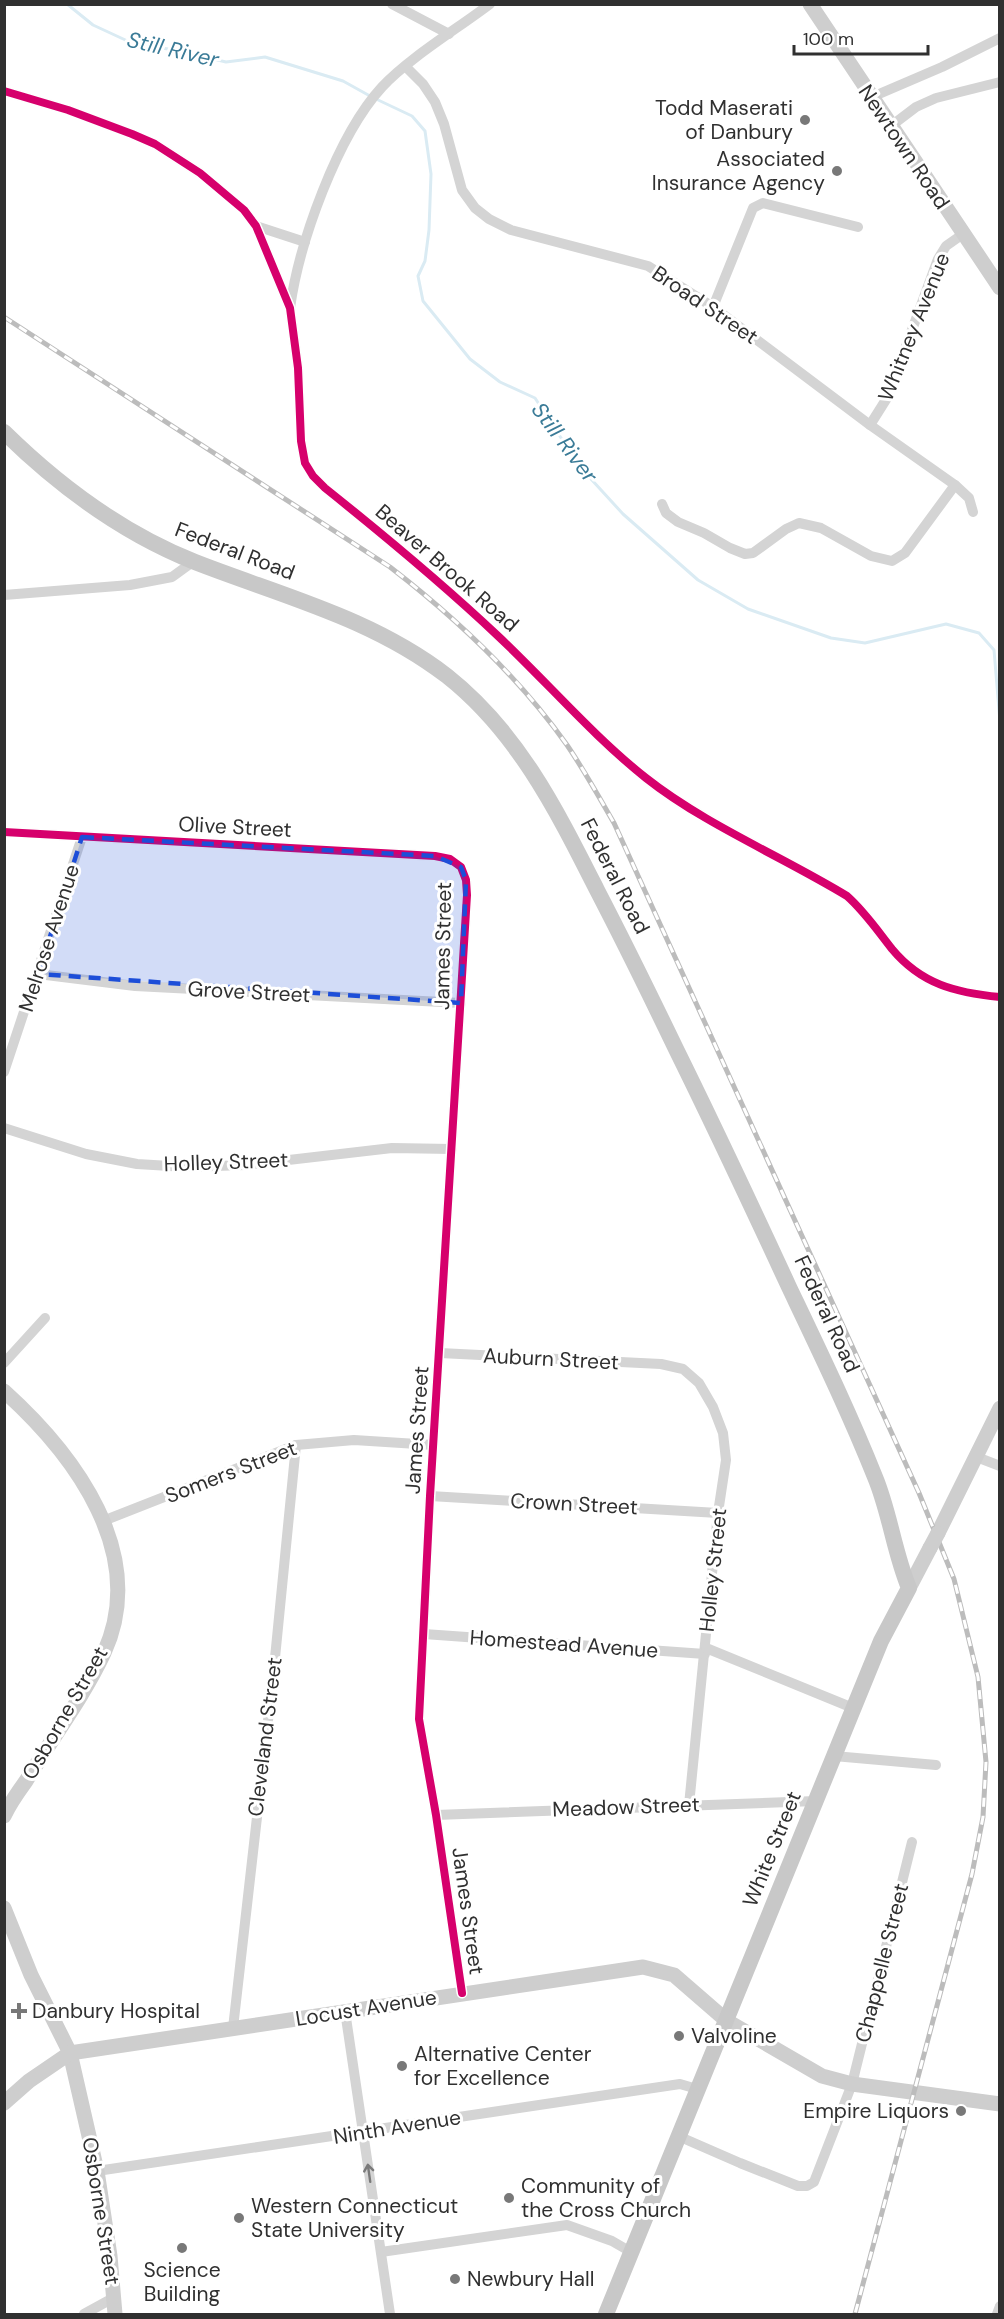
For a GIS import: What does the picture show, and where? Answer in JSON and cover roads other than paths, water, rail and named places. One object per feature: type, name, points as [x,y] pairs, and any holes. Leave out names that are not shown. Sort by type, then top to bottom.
[{"type":"main road","name":"Newtown Road","points":[[810,4],[835,45],[999,288]]},
{"type":"main road","name":"Federal Road","points":[[4,432],[69,491],[152,543],[194,561],[335,613],[372,629],[414,652],[450,678],[485,710],[515,744],[547,795],[641,976],[835,1385],[878,1482],[898,1563],[909,1588]]},
{"type":"main road","name":"Osborne Street","points":[[4,1391],[47,1433],[90,1492],[103,1521],[116,1571],[117,1603],[105,1652],[4,1816]]},
{"type":"main road","name":"White Street","points":[[606,2314],[881,1641],[938,1533],[999,1408]]},
{"type":"main road","name":"Osborne Street","points":[[4,1908],[31,1975],[70,2053],[97,2171],[116,2314]]},
{"type":"main road","name":"Locust Avenue","points":[[4,2103],[29,2081],[70,2053],[643,1967],[662,1971],[681,1980],[727,2021],[822,2076],[852,2084],[999,2104]]},
{"type":"street","points":[[392,4],[449,34]]},
{"type":"street","points":[[290,308],[305,242],[332,171],[356,122],[382,86],[490,4]]},
{"type":"street","points":[[872,97],[942,67],[999,38]]},
{"type":"street","name":"Broad Street","points":[[406,67],[423,84],[435,102],[444,124],[462,190],[475,208],[489,219],[511,230],[648,266],[712,307],[870,425],[956,485],[969,498],[973,512]]},
{"type":"street","points":[[891,126],[916,107],[936,98],[999,82]]},
{"type":"street","name":"Beaver Brook Road","points":[[4,91],[68,110],[155,144],[214,183],[244,210],[256,225],[290,308],[298,368],[301,441],[305,463],[313,476],[325,488],[415,560],[498,635],[648,780],[686,805],[847,896],[866,913],[894,950],[921,974],[939,985],[962,992],[999,997]]},
{"type":"street","points":[[712,307],[753,208],[763,203],[858,227]]},
{"type":"street","points":[[256,225],[305,242]]},
{"type":"street","name":"Whitney Avenue","points":[[870,425],[887,398],[938,259],[946,246],[963,234]]},
{"type":"street","points":[[662,504],[666,513],[678,522],[745,554],[753,553],[799,523],[821,528],[871,555],[892,561],[905,553],[956,485]]},
{"type":"street","points":[[4,596],[130,585],[172,577],[194,561]]},
{"type":"street","name":"Olive Street","points":[[4,832],[435,856],[450,859],[461,867]]},
{"type":"street","name":"Melrose Avenue","points":[[4,1072],[82,837]]},
{"type":"street","name":"James Street","points":[[461,867],[466,880],[467,895],[430,1496],[419,1719],[436,1815],[462,1993]]},
{"type":"street","name":"Grove Street","points":[[38,974],[135,986],[461,1003]]},
{"type":"street","name":"Holley Street","points":[[4,1128],[86,1154],[137,1164],[186,1167],[245,1165],[392,1148],[452,1149]]},
{"type":"street","points":[[4,1362],[45,1318]]},
{"type":"street","name":"Auburn Street","points":[[440,1353],[661,1364]]},
{"type":"street","name":"Holley Street","points":[[661,1364],[683,1370],[699,1383],[723,1433],[726,1461],[718,1513],[689,1805]]},
{"type":"street","name":"Somers Street","points":[[103,1521],[296,1445],[354,1440],[433,1445]]},
{"type":"street","name":"Cleveland Street","points":[[233,2028],[274,1668],[296,1445]]},
{"type":"street","points":[[974,1456],[999,1466]]},
{"type":"street","name":"Crown Street","points":[[430,1496],[718,1513]]},
{"type":"street","name":"Homestead Avenue","points":[[424,1634],[705,1651],[854,1708]]},
{"type":"street","points":[[834,1756],[936,1764]]},
{"type":"street","name":"Meadow Street","points":[[436,1815],[816,1801]]},
{"type":"street","name":"Chappelle Street","points":[[678,2136],[798,2186],[807,2186],[814,2182],[852,2084],[912,1842]]},
{"type":"street","points":[[345,2011],[390,2314]]},
{"type":"street","name":"Ninth Avenue","points":[[97,2171],[680,2084],[697,2090]]},
{"type":"street","points":[[381,2252],[567,2225],[603,2238],[631,2252]]},
{"type":"street","points":[[84,2314],[115,2297]]},
{"type":"street","points":[[997,2314],[999,2306]]},
{"type":"waterway","name":"Still River","points":[[67,4],[93,25],[134,44],[175,50],[226,62],[265,57],[343,81],[370,96]]},
{"type":"waterway","name":"Still River","points":[[376,99],[412,116],[425,131],[431,174],[429,230],[425,261],[418,276],[423,301],[470,359],[500,382],[535,398],[580,467],[623,514],[698,580],[748,609],[831,638],[865,643],[946,624],[979,633],[994,650],[1000,722]]},
{"type":"railway","points":[[4,317],[390,567],[485,649],[548,720],[573,754],[614,823],[919,1493],[954,1579],[978,1677],[986,1762],[983,1817],[972,1874],[855,2314]]},
{"type":"place","name":"Todd Maserati of Danbury","points":[[805,120]]},
{"type":"place","name":"Associated Insurance Agency","points":[[837,171]]},
{"type":"place","name":"Danbury Hospital","points":[[19,2011]]},
{"type":"place","name":"Valvoline","points":[[679,2036]]},
{"type":"place","name":"Alternative Center for Excellence","points":[[402,2066]]},
{"type":"place","name":"Empire Liquors","points":[[961,2111]]},
{"type":"place","name":"Community of the Cross Church","points":[[509,2198]]},
{"type":"place","name":"Western Connecticut State University","points":[[239,2218]]},
{"type":"place","name":"Science Building","points":[[182,2248]]},
{"type":"place","name":"Newbury Hall","points":[[455,2279]]}]
